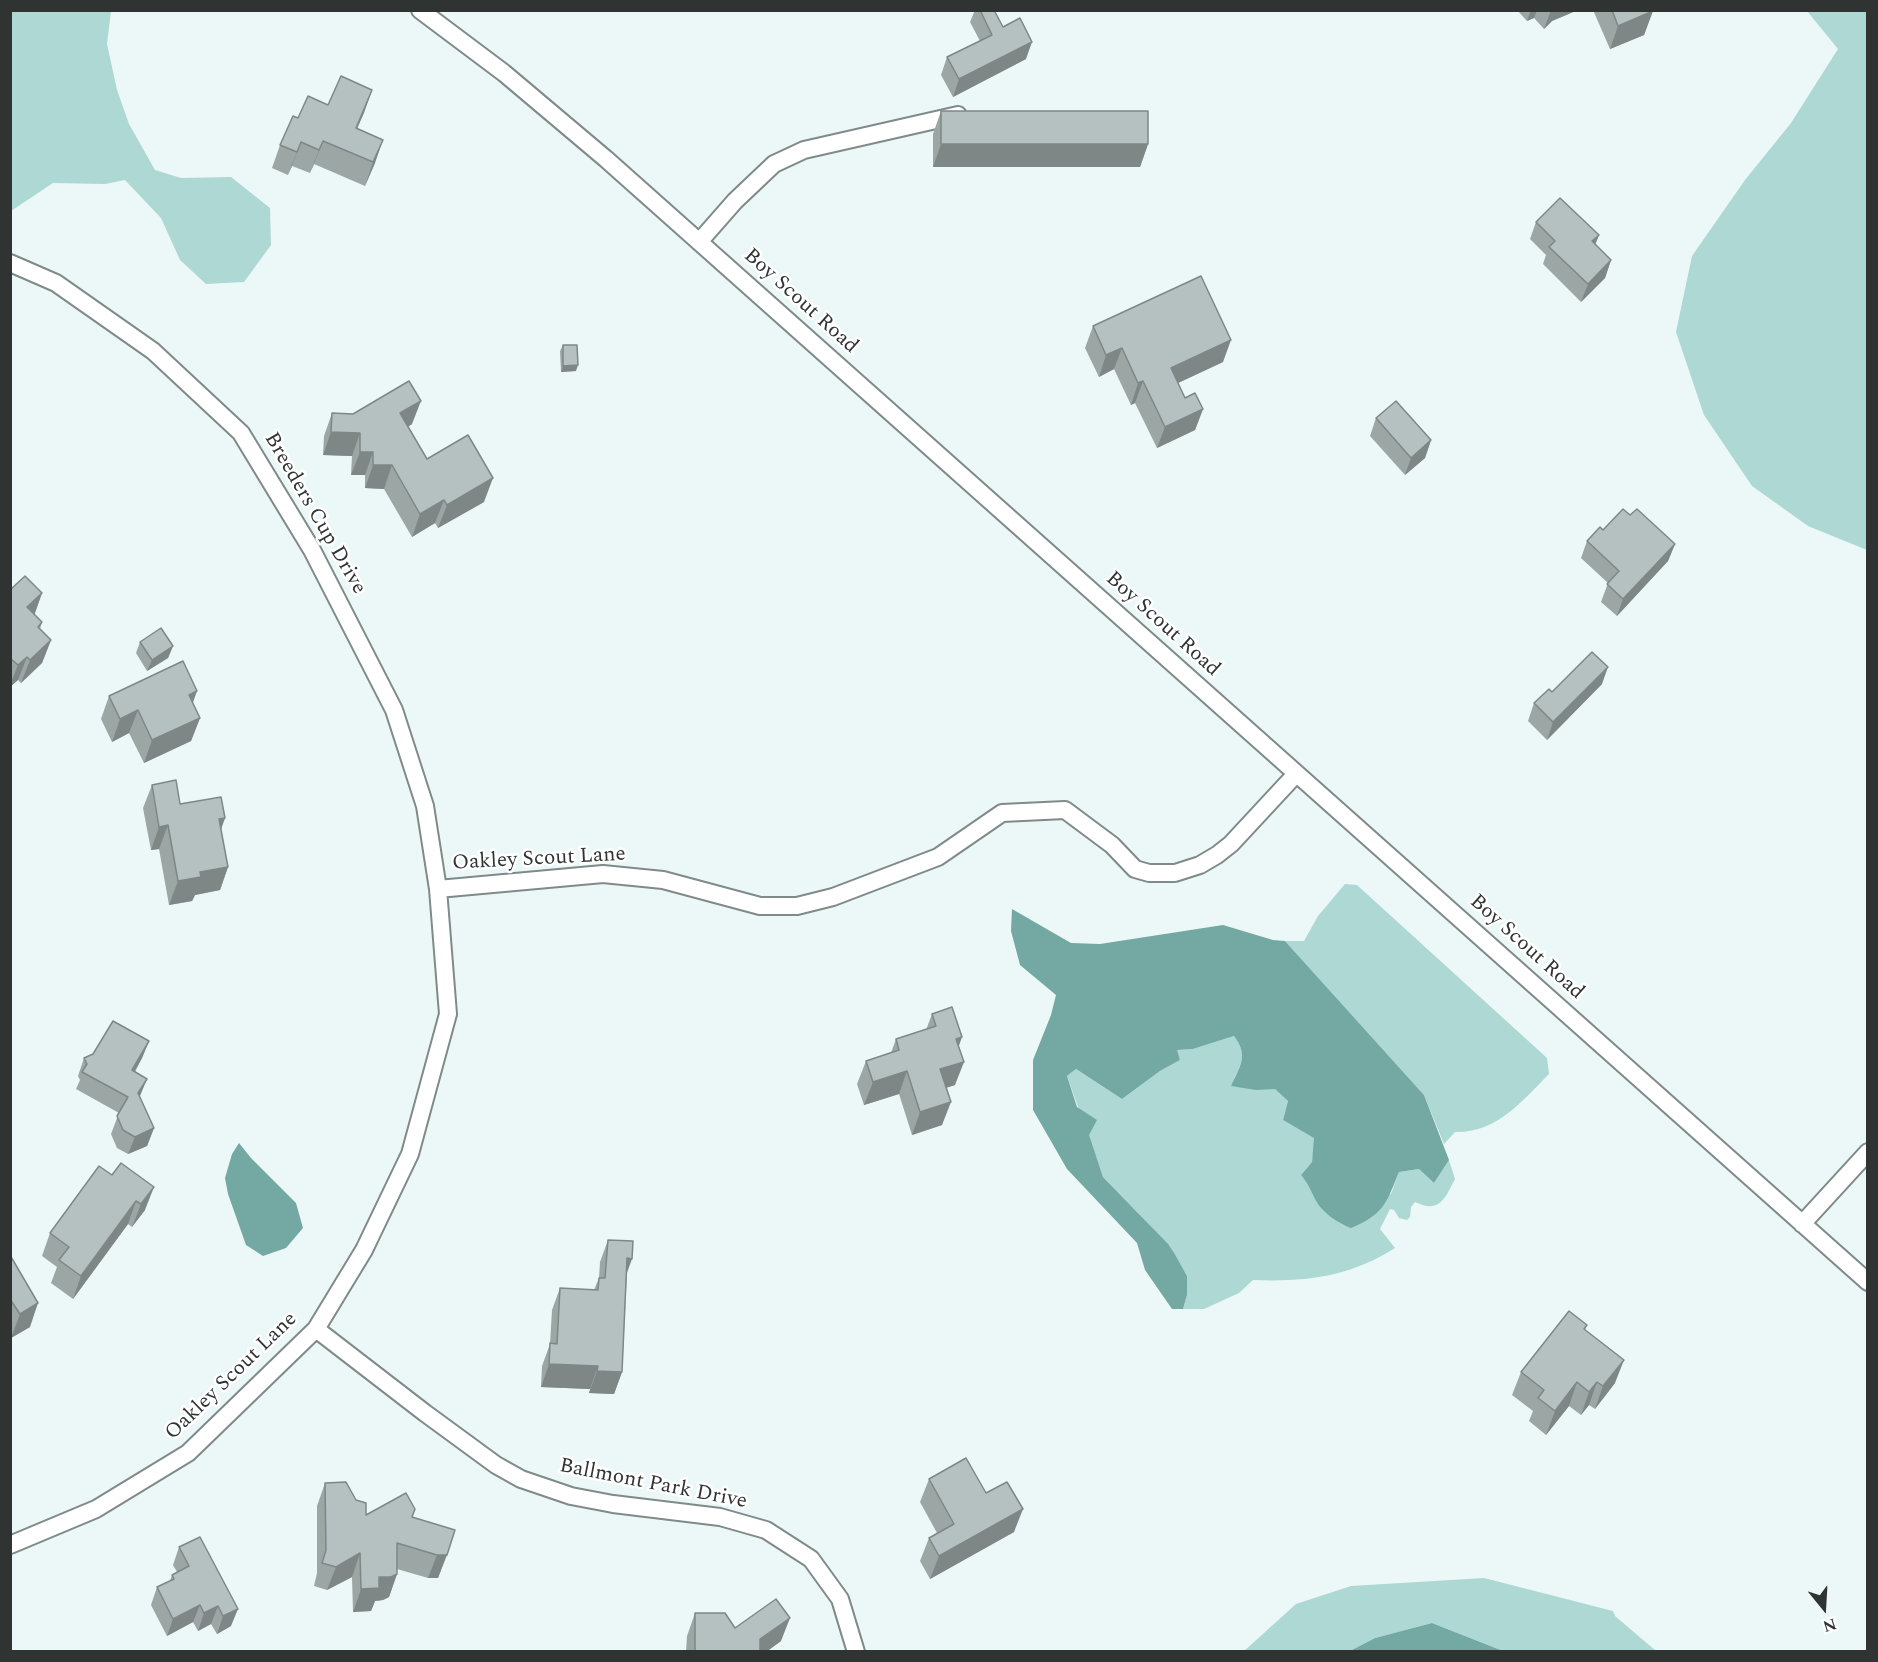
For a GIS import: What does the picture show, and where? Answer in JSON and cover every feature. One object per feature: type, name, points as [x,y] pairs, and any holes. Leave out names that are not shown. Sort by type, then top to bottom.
[{"type":"street","name":"Boy Scout Road","points":[[420,10],[556,116],[1868,1282]]},
{"type":"street","points":[[699,242],[735,201],[774,164],[804,150],[962,114]]},
{"type":"street","name":"Breeders Cup Drive","points":[[10,263],[56,283],[153,351],[241,434],[312,550],[394,710],[425,806],[438,889]]},
{"type":"street","name":"Oakley Scout Lane","points":[[10,1545],[96,1509],[188,1454],[316,1329],[364,1250],[410,1154],[448,1014],[438,889],[603,874],[663,880],[760,906],[779,908],[797,906],[833,897],[938,857],[1002,813],[1065,810],[1112,845],[1135,869],[1149,873],[1175,873],[1200,865],[1224,850],[1296,774]]},
{"type":"street","points":[[1802,1224],[1868,1152]]},
{"type":"street","name":"Ballmont Park Drive","points":[[316,1329],[434,1420],[496,1465],[521,1479],[571,1496],[613,1504],[720,1517],[766,1530],[811,1559],[840,1599],[856,1652]]},
{"type":"shaded area","points":[[11,10],[111,11],[107,44],[117,90],[129,124],[155,170],[181,178],[231,177],[270,208],[271,245],[244,282],[206,284],[180,260],[161,218],[125,180],[105,184],[53,183],[11,211]]},
{"type":"shaded area","points":[[1807,11],[1867,11],[1867,550],[1808,526],[1752,486],[1704,415],[1676,332],[1692,256],[1745,180],[1791,123],[1838,49]]},
{"type":"shaded area","points":[[1345,884],[1357,885],[1547,1058],[1549,1074],[1508,1114],[1484,1127],[1455,1132],[1444,1144],[1424,1095],[1285,941],[1304,941],[1318,916]]},
{"type":"shaded area","points":[[1012,909],[1071,943],[1100,944],[1223,925],[1273,940],[1285,941],[1424,1095],[1449,1160],[1434,1183],[1419,1169],[1399,1172],[1387,1200],[1377,1213],[1351,1228],[1323,1210],[1301,1175],[1312,1162],[1314,1138],[1283,1120],[1288,1101],[1275,1089],[1256,1090],[1231,1086],[1242,1061],[1241,1049],[1234,1036],[1193,1049],[1177,1050],[1180,1060],[1160,1071],[1122,1099],[1076,1069],[1067,1076],[1077,1107],[1097,1120],[1089,1135],[1103,1177],[1168,1244],[1187,1276],[1187,1295],[1183,1309],[1172,1309],[1145,1270],[1137,1243],[1067,1169],[1033,1110],[1033,1060],[1051,1015],[1056,995],[1020,965],[1011,931]]},
{"type":"shaded area","points":[[1234,1036],[1241,1049],[1242,1061],[1231,1086],[1275,1089],[1288,1101],[1283,1120],[1315,1138],[1312,1162],[1301,1175],[1308,1182],[1317,1203],[1391,1194],[1399,1172],[1419,1169],[1434,1183],[1449,1160],[1455,1179],[1445,1198],[1436,1205],[1423,1205],[1415,1202],[1407,1220],[1399,1218],[1394,1210],[1390,1209],[1380,1229],[1395,1248],[1378,1258],[1361,1266],[1327,1276],[1291,1280],[1253,1280],[1239,1293],[1204,1309],[1183,1309],[1187,1295],[1187,1276],[1176,1256],[1103,1177],[1067,1076],[1076,1069],[1122,1099],[1160,1071],[1180,1060],[1176,1050],[1193,1049]]},
{"type":"shaded area","points":[[239,1143],[296,1203],[303,1228],[286,1248],[263,1256],[246,1245],[228,1194],[225,1178],[232,1154]]},
{"type":"shaded area","points":[[1484,1578],[1613,1611],[1615,1616],[1656,1651],[1503,1651],[1432,1623],[1375,1638],[1350,1651],[1243,1652],[1296,1604],[1351,1586]]},
{"type":"shaded area","points":[[1432,1623],[1503,1651],[1350,1651],[1375,1638]]},
{"type":"building","points":[[980,10],[994,10],[1003,27],[1020,18],[1032,42],[959,79],[947,57],[992,35]]},
{"type":"building","points":[[1612,10],[1653,10],[1653,11],[1618,26]]},
{"type":"building","points":[[341,76],[372,90],[356,128],[383,140],[373,162],[323,141],[319,150],[301,142],[297,152],[280,145],[293,116],[298,118],[308,96],[328,105]]},
{"type":"building","points":[[941,111],[1148,111],[1148,144],[941,144]]},
{"type":"building","points":[[1560,198],[1599,235],[1592,241],[1611,260],[1588,284],[1549,247],[1555,241],[1536,222]]},
{"type":"building","points":[[1201,276],[1231,340],[1171,368],[1185,398],[1195,393],[1203,409],[1165,427],[1143,381],[1138,383],[1122,348],[1106,355],[1093,326]]},
{"type":"building","points":[[563,345],[577,345],[578,365],[563,366]]},
{"type":"building","points":[[409,381],[421,401],[400,413],[427,459],[468,435],[493,478],[447,505],[444,500],[420,514],[392,465],[373,465],[373,452],[360,452],[360,433],[331,432],[332,413],[353,414]]},
{"type":"building","points":[[1396,401],[1431,440],[1411,458],[1376,418]]},
{"type":"building","points":[[1623,509],[1630,515],[1637,509],[1675,544],[1623,599],[1607,584],[1619,571],[1587,541],[1600,527],[1603,530]]},
{"type":"building","points":[[25,576],[42,593],[27,607],[42,622],[38,627],[51,640],[30,660],[27,657],[18,665],[10,658],[10,590]]},
{"type":"building","points":[[161,628],[173,646],[152,660],[140,642]]},
{"type":"building","points":[[1592,652],[1608,667],[1553,722],[1534,703],[1549,689],[1552,692]]},
{"type":"building","points":[[183,661],[197,691],[189,695],[200,718],[152,740],[138,710],[120,719],[109,696]]},
{"type":"building","points":[[176,780],[180,804],[221,797],[225,818],[219,819],[228,867],[200,872],[201,877],[178,881],[168,825],[159,827],[152,785]]},
{"type":"building","points":[[952,1007],[962,1037],[956,1039],[964,1062],[940,1069],[951,1102],[920,1112],[907,1071],[873,1082],[866,1061],[899,1050],[896,1039],[936,1026],[932,1014]]},
{"type":"building","points":[[113,1021],[149,1041],[132,1070],[147,1079],[138,1093],[154,1128],[135,1137],[123,1130],[117,1116],[128,1097],[82,1072],[87,1064],[84,1058],[93,1054]]},
{"type":"building","points":[[121,1163],[154,1187],[141,1204],[136,1201],[81,1276],[59,1260],[69,1247],[50,1233],[99,1166],[112,1175]]},
{"type":"building","points":[[608,1240],[633,1241],[632,1259],[627,1258],[622,1372],[597,1371],[598,1366],[549,1364],[550,1343],[557,1344],[560,1288],[598,1290],[599,1278],[605,1278]]},
{"type":"building","points":[[10,1255],[38,1303],[20,1314],[10,1299]]},
{"type":"building","points":[[1569,1311],[1587,1325],[1584,1329],[1624,1360],[1603,1386],[1597,1382],[1589,1392],[1577,1382],[1555,1411],[1538,1398],[1544,1390],[1521,1372]]},
{"type":"building","points":[[966,1458],[986,1493],[1007,1482],[1023,1509],[939,1556],[929,1538],[954,1524],[929,1479]]},
{"type":"building","points":[[346,1482],[356,1500],[366,1503],[366,1515],[406,1493],[415,1509],[412,1517],[455,1530],[447,1555],[437,1555],[397,1543],[397,1574],[391,1577],[379,1577],[379,1588],[361,1589],[360,1553],[336,1567],[322,1563],[326,1550],[325,1483]]},
{"type":"building","points":[[200,1537],[238,1609],[223,1616],[218,1606],[204,1613],[200,1605],[173,1619],[157,1587],[174,1579],[172,1575],[189,1566],[179,1547]]},
{"type":"building","points":[[776,1599],[790,1618],[760,1639],[760,1652],[695,1652],[695,1613],[725,1613],[735,1628]]}]
